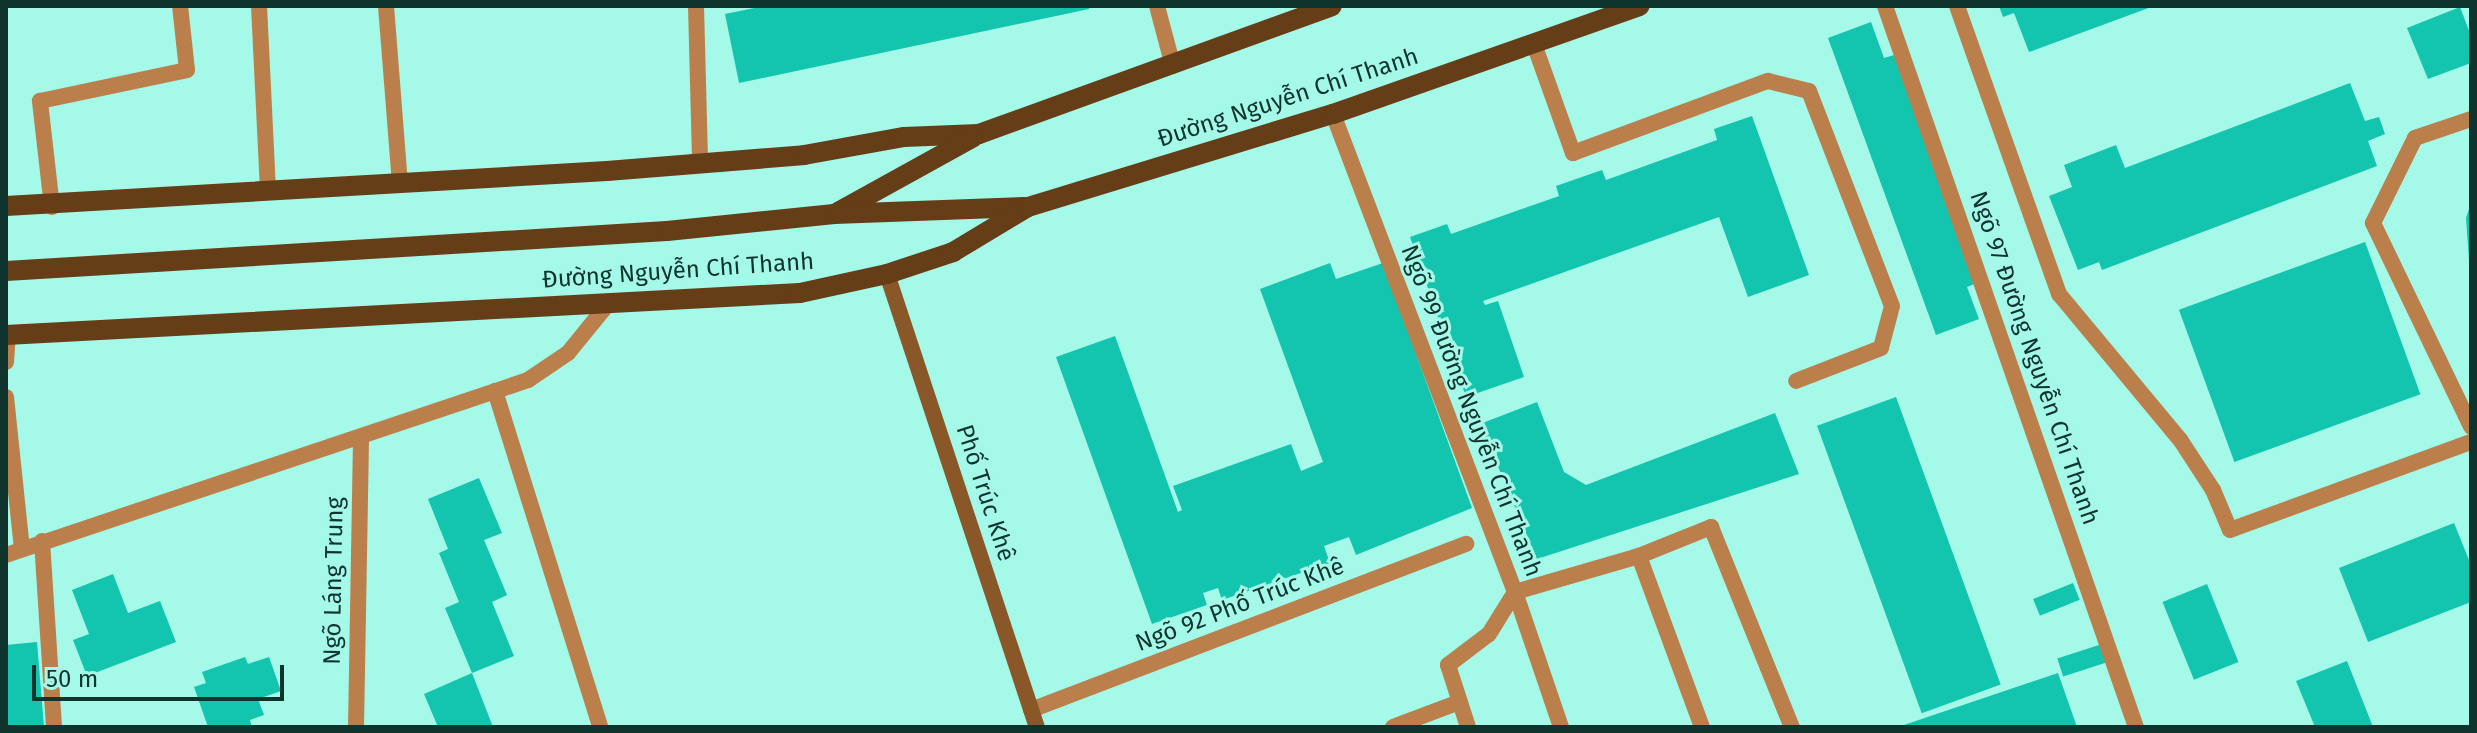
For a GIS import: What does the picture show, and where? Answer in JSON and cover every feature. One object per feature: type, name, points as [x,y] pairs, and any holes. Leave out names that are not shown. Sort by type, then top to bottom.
[{"type":"main road","points":[[834,214],[979,134],[1173,66],[1285,14],[1332,6]]},
{"type":"main road","name":"Đường Nguyễn Chí Thanh","points":[[7,335],[800,293],[887,274],[953,252],[1028,207],[1333,114],[1640,6]]},
{"type":"main road","points":[[6,206],[52,207],[268,190],[700,164],[804,155],[904,137],[979,134]]},
{"type":"main road","points":[[6,271],[667,231],[834,214],[1028,207]]},
{"type":"street","points":[[52,207],[40,101],[187,70],[180,6]]},
{"type":"street","points":[[259,6],[268,190]]},
{"type":"street","points":[[386,6],[400,184]]},
{"type":"street","points":[[696,6],[700,164]]},
{"type":"street","points":[[1157,6],[1173,66]]},
{"type":"street","name":"Ngõ 97 Đường Nguyễn Chí Thanh","points":[[1885,6],[2136,727]]},
{"type":"street","points":[[1957,6],[2059,294],[2181,441],[2213,490],[2230,530],[2471,442]]},
{"type":"street","points":[[1534,44],[1573,153],[1768,81],[1809,91],[1892,306],[1881,348],[1796,381]]},
{"type":"street","name":"Ngõ 99 Đường Nguyễn Chí Thanh","points":[[1333,114],[1515,592],[1561,727]]},
{"type":"street","points":[[2471,119],[2415,138],[2373,223],[2471,427]]},
{"type":"street","name":"Phố Trúc Khê","points":[[887,274],[1037,727]]},
{"type":"street","points":[[6,397],[14,552],[528,380],[568,353],[608,304]]},
{"type":"street","points":[[6,362],[7,335]]},
{"type":"street","points":[[495,391],[600,727]]},
{"type":"street","name":"Ngõ Láng Trung","points":[[356,727],[361,437]]},
{"type":"street","points":[[1468,727],[1448,665],[1489,634],[1515,592],[1639,556],[1711,527],[1792,727]]},
{"type":"street","points":[[42,541],[54,727]]},
{"type":"street","name":"Ngõ 92 Phố Trúc Khê","points":[[1031,710],[1466,544]]},
{"type":"street","points":[[1639,556],[1702,727]]},
{"type":"street","points":[[1393,727],[1459,702]]},
{"type":"building","points":[[764,6],[1089,6],[1089,9],[739,83],[725,14]]},
{"type":"building","points":[[1999,6],[2154,6],[2029,52],[2014,13],[2003,17]]},
{"type":"building","points":[[2460,7],[2471,36],[2471,63],[2428,79],[2407,28]]},
{"type":"building","points":[[1871,22],[1884,58],[1894,55],[1977,283],[1967,287],[1979,319],[1936,335],[1828,38]]},
{"type":"building","points":[[2350,83],[2365,121],[2379,117],[2385,134],[2368,141],[2377,166],[2102,270],[2099,262],[2078,270],[2049,196],[2072,187],[2064,165],[2116,145],[2125,168]]},
{"type":"building","points":[[1752,116],[1809,275],[1748,297],[1719,217],[1483,301],[1485,305],[1498,301],[1524,377],[1466,397],[1410,237],[1447,224],[1451,234],[1559,196],[1556,186],[1602,170],[1606,180],[1717,140],[1714,129]]},
{"type":"building","points":[[2470,206],[2471,260],[2469,260],[2466,218]]},
{"type":"building","points":[[2365,242],[2420,394],[2234,462],[2179,310]]},
{"type":"building","points":[[1330,263],[1336,279],[1383,263],[1472,508],[1356,555],[1349,537],[1324,546],[1330,563],[1222,600],[1218,588],[1203,593],[1207,605],[1152,624],[1056,357],[1115,336],[1178,512],[1182,510],[1173,486],[1291,444],[1301,471],[1323,462],[1260,289]]},
{"type":"building","points":[[1896,397],[2001,685],[1922,713],[1817,426]]},
{"type":"building","points":[[1537,402],[1564,472],[1586,485],[1775,413],[1799,474],[1537,559],[1480,424]]},
{"type":"building","points":[[479,478],[502,533],[484,540],[507,595],[492,602],[514,656],[472,673],[445,608],[459,602],[439,553],[448,549],[428,499]]},
{"type":"building","points":[[2454,523],[2471,565],[2471,602],[2368,642],[2339,568]]},
{"type":"building","points":[[113,574],[128,613],[160,601],[176,642],[87,676],[73,640],[89,634],[72,590]]},
{"type":"building","points":[[2073,583],[2080,600],[2040,616],[2033,599]]},
{"type":"building","points":[[2207,584],[2238,662],[2194,680],[2162,602]]},
{"type":"building","points":[[37,642],[44,727],[6,727],[6,645]]},
{"type":"building","points":[[2102,644],[2108,662],[2063,677],[2057,659]]},
{"type":"building","points":[[245,657],[248,664],[269,657],[281,691],[258,699],[264,715],[250,720],[252,727],[208,727],[194,687],[206,683],[202,672]]},
{"type":"building","points":[[2347,661],[2373,727],[2315,727],[2296,681]]},
{"type":"building","points":[[472,673],[493,727],[438,727],[424,694]]},
{"type":"building","points":[[2058,673],[2077,727],[1901,727],[1901,726]]}]
